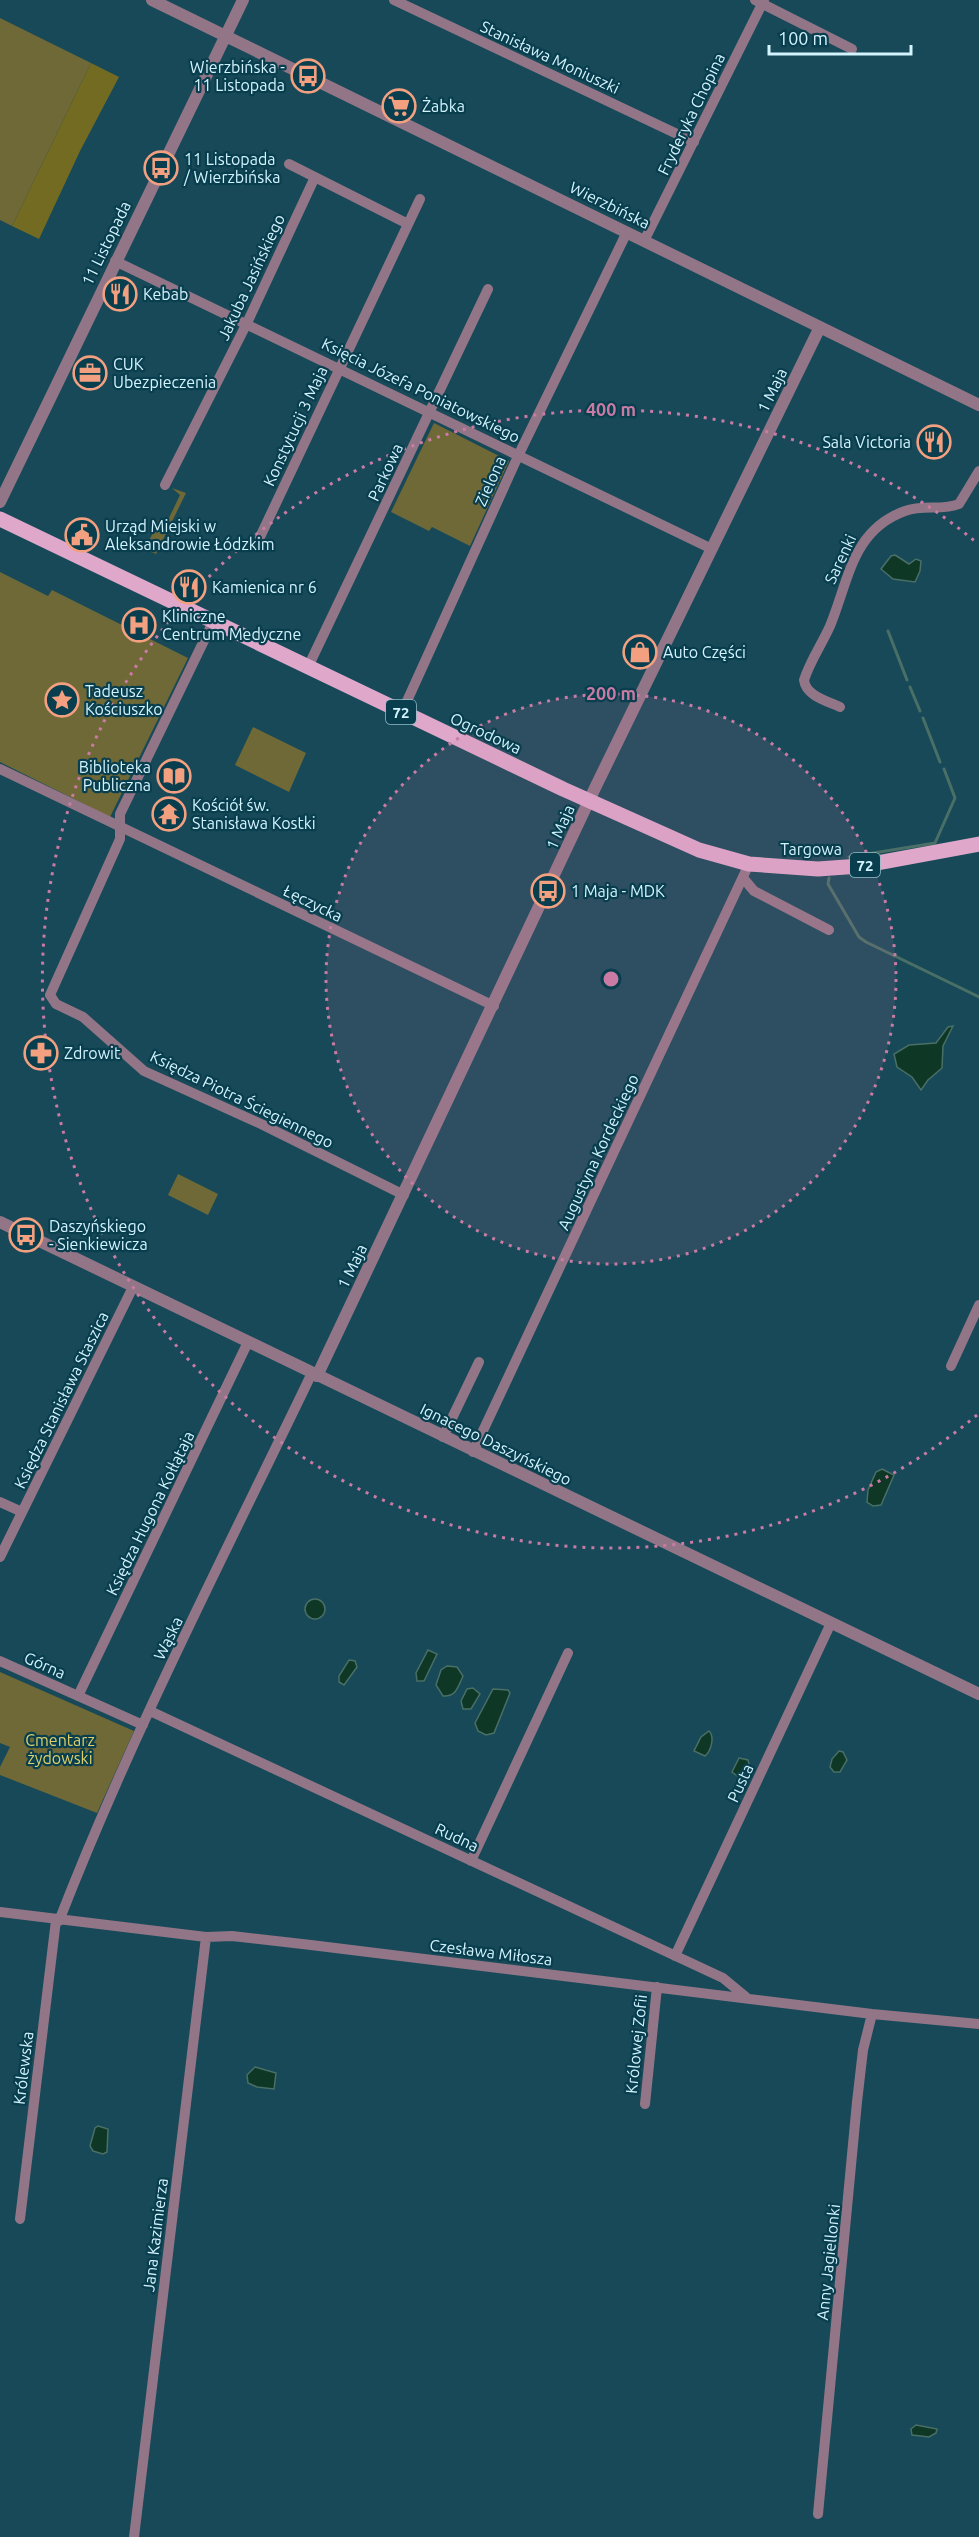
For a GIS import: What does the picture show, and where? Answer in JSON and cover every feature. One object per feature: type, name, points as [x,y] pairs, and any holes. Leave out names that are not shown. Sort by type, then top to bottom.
[{"type":"main road","name":"72","points":[[0,519],[213,622]]},
{"type":"main road","name":"Ogrodowa","points":[[213,622],[589,802],[746,871]]},
{"type":"main road","name":"Targowa","points":[[746,871],[834,868],[979,844]]},
{"type":"street","name":"Wierzbińska","points":[[152,0],[979,405]]},
{"type":"street","name":"11 Listopada","points":[[0,502],[243,0]]},
{"type":"street","name":"Stanisława Moniuszki","points":[[394,0],[694,142]]},
{"type":"street","name":"Fryderyka Chopina","points":[[644,241],[694,142],[760,1]]},
{"type":"street","points":[[760,1],[852,49]]},
{"type":"street","points":[[289,164],[408,224]]},
{"type":"street","name":"Jakuba Jasińskiego","points":[[165,485],[247,323],[315,177]]},
{"type":"street","name":"Konstytucji 3 Maja","points":[[260,537],[338,367],[420,199]]},
{"type":"street","name":"Zielona","points":[[402,712],[519,454],[627,232]]},
{"type":"street","name":"Księcia Józefa Poniatowskiego","points":[[115,261],[712,549]]},
{"type":"street","name":"Parkowa","points":[[308,668],[488,289]]},
{"type":"street","name":"1 Maja","points":[[315,1374],[404,1195],[589,802],[820,327]]},
{"type":"street","name":"Sarenki","points":[[840,707],[811,693],[804,680],[831,623],[846,577],[859,550],[871,531],[897,514],[916,508],[959,504],[979,471]]},
{"type":"street","points":[[120,827],[120,814],[213,622]]},
{"type":"street","name":"Łęczycka","points":[[0,769],[494,1006]]},
{"type":"street","name":"Księdza Piotra Ściegiennego","points":[[120,827],[120,839],[50,994],[57,1004],[83,1017],[144,1071],[404,1195]]},
{"type":"street","name":"Ogrodowa","points":[[746,871],[754,891],[829,930]]},
{"type":"street","name":"Augustyna Kordeckiego","points":[[473,1452],[746,871]]},
{"type":"street","name":"Ignacego Daszyńskiego","points":[[0,1222],[979,1694]]},
{"type":"street","name":"Księdza Stanisława Staszica","points":[[0,1557],[133,1287]]},
{"type":"street","points":[[951,1365],[979,1305]]},
{"type":"street","name":"Księdza Hugona Kołłątaja","points":[[78,1696],[248,1342]]},
{"type":"street","points":[[443,1437],[478,1362]]},
{"type":"street","name":"Wąska","points":[[57,1920],[143,1725],[315,1374]]},
{"type":"street","points":[[0,1502],[22,1512]]},
{"type":"street","name":"Pusta","points":[[675,1956],[831,1623]]},
{"type":"street","points":[[471,1861],[568,1653]]},
{"type":"street","name":"Górna","points":[[0,1661],[78,1696]]},
{"type":"street","points":[[78,1696],[143,1725]]},
{"type":"street","name":"Rudna","points":[[150,1711],[723,1978],[747,1997]]},
{"type":"street","name":"Czesława Miłosza","points":[[0,1912],[206,1937],[232,1936],[311,1944],[872,2014],[979,2024]]},
{"type":"street","name":"Królewska","points":[[20,2219],[57,1920]]},
{"type":"street","name":"Jana Kazimierza","points":[[134,2537],[206,1937]]},
{"type":"street","name":"Królowej Zofii","points":[[645,2104],[657,1987]]},
{"type":"street","name":"Anny Jagiellonki","points":[[818,2514],[857,2102],[863,2050],[872,2014]]},
{"type":"green space","points":[[0,18],[91,63],[12,226],[0,220]]},
{"type":"green space","points":[[434,423],[509,461],[470,546],[432,527],[429,531],[391,512]]},
{"type":"green space","points":[[172,488],[186,493],[156,554],[149,551],[154,540],[150,539],[159,519],[167,522],[180,495]]},
{"type":"green space","points":[[0,572],[48,596],[52,590],[188,658],[110,817],[0,762]]},
{"type":"green space","points":[[253,727],[306,753],[289,792],[235,765]]},
{"type":"green space","points":[[178,1174],[218,1194],[208,1215],[168,1195]]},
{"type":"green space","name":"Cmentarz żydowski","points":[[0,1672],[134,1731],[97,1813],[0,1775],[0,1767],[10,1747],[0,1743]]},
{"type":"shaded area","points":[[91,63],[119,77],[80,151],[39,239],[12,226]]},
{"type":"shaded area","points":[[895,555],[909,564],[916,559],[921,561],[915,582],[893,579],[881,569],[891,556]]},
{"type":"shaded area","points":[[953,1026],[943,1046],[942,1068],[928,1080],[921,1090],[912,1077],[897,1067],[894,1054],[909,1045],[936,1043],[948,1027]]},
{"type":"shaded area","points":[[882,1469],[894,1475],[881,1505],[873,1506],[867,1502],[868,1490],[876,1472]]},
{"type":"shaded area","points":[[315,1599],[322,1602],[325,1609],[322,1616],[315,1619],[308,1616],[305,1609],[308,1602]]},
{"type":"shaded area","points":[[428,1650],[437,1654],[424,1681],[417,1681],[416,1673]]},
{"type":"shaded area","points":[[349,1660],[355,1661],[357,1667],[344,1685],[339,1682],[339,1676]]},
{"type":"shaded area","points":[[447,1666],[457,1667],[463,1676],[454,1693],[443,1696],[436,1685],[441,1670]]},
{"type":"shaded area","points":[[473,1688],[480,1694],[471,1709],[463,1709],[461,1701],[467,1689]]},
{"type":"shaded area","points":[[493,1689],[508,1690],[510,1693],[494,1733],[486,1735],[478,1731],[475,1723]]},
{"type":"shaded area","points":[[709,1731],[712,1744],[705,1756],[694,1751],[701,1737]]},
{"type":"shaded area","points":[[839,1751],[843,1752],[847,1760],[840,1772],[834,1772],[830,1767],[832,1759]]},
{"type":"shaded area","points":[[739,1758],[748,1760],[749,1764],[740,1778],[732,1772]]},
{"type":"shaded area","points":[[255,2067],[276,2073],[274,2089],[257,2087],[248,2083],[247,2075]]},
{"type":"shaded area","points":[[98,2126],[108,2129],[107,2152],[103,2154],[93,2151],[90,2146],[95,2128]]},
{"type":"shaded area","points":[[916,2425],[937,2429],[936,2433],[929,2437],[912,2435],[911,2429]]},
{"type":"waterway","points":[[888,631],[907,680]]},
{"type":"waterway","points":[[910,687],[920,711]]},
{"type":"waterway","points":[[923,718],[940,762]]},
{"type":"waterway","points":[[849,857],[935,843],[955,798],[944,769]]},
{"type":"waterway","points":[[829,878],[828,884],[859,937],[979,997]]},
{"type":"place","name":"Wierzbińska - 11 Listopada","points":[[308,76]]},
{"type":"place","name":"Żabka","points":[[399,106]]},
{"type":"place","name":"11 Listopada / Wierzbińska","points":[[161,168]]},
{"type":"place","name":"Kebab","points":[[120,294]]},
{"type":"place","name":"CUK Ubezpieczenia","points":[[90,373]]},
{"type":"place","name":"Sala Victoria","points":[[934,442]]},
{"type":"place","name":"Urząd Miejski w Aleksandrowie Łódzkim","points":[[82,535]]},
{"type":"place","name":"Kamienica nr 6","points":[[189,587]]},
{"type":"place","name":"Kliniczne Centrum Medyczne","points":[[139,625]]},
{"type":"place","name":"Auto Części","points":[[640,652]]},
{"type":"place","name":"Tadeusz Kościuszko","points":[[62,700]]},
{"type":"place","name":"Biblioteka Publiczna","points":[[174,776]]},
{"type":"place","name":"Kościół św. Stanisława Kostki","points":[[169,814]]},
{"type":"place","name":"1 Maja - MDK","points":[[548,891]]},
{"type":"place","name":"Zdrowit","points":[[41,1053]]},
{"type":"place","name":"Daszyńskiego - Sienkiewicza","points":[[26,1235]]}]
